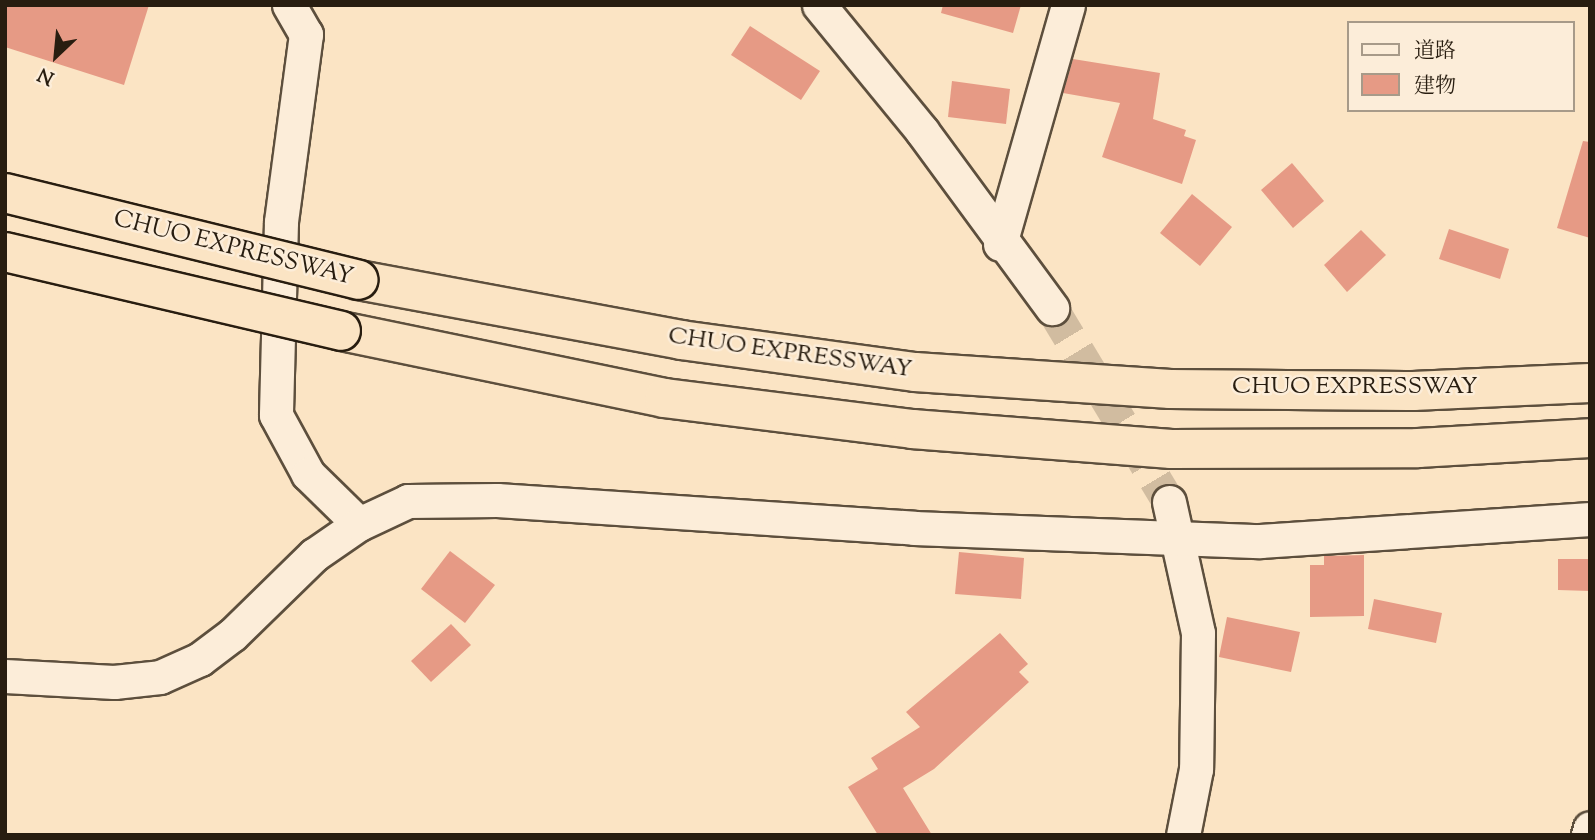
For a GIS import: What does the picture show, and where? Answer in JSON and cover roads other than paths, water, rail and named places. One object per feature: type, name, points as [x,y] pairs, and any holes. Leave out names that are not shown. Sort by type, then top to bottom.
[{"type":"highway","name":"CHUO EXPRESSWAY","points":[[5,193],[358,279],[681,340],[915,372],[1171,389],[1413,391],[1590,383]]},
{"type":"highway","points":[[5,252],[341,331],[664,398],[912,429],[1171,449],[1419,448],[1590,438]]},
{"type":"street","points":[[289,5],[306,34],[281,222],[276,415],[308,474],[359,524]]},
{"type":"street","points":[[819,5],[922,131],[1000,244],[1052,308]]},
{"type":"street","points":[[1000,244],[1068,5]]},
{"type":"street","points":[[5,676],[114,682],[160,677],[200,659],[232,635],[314,555],[359,524],[408,501],[497,500],[914,528],[1260,541],[1590,519]]},
{"type":"street","points":[[1169,502],[1179,537],[1198,633],[1196,769],[1183,835]]},
{"type":"street","points":[[1588,835],[1590,828]]},
{"type":"tunnel","points":[[1052,308],[1169,502]]}]
